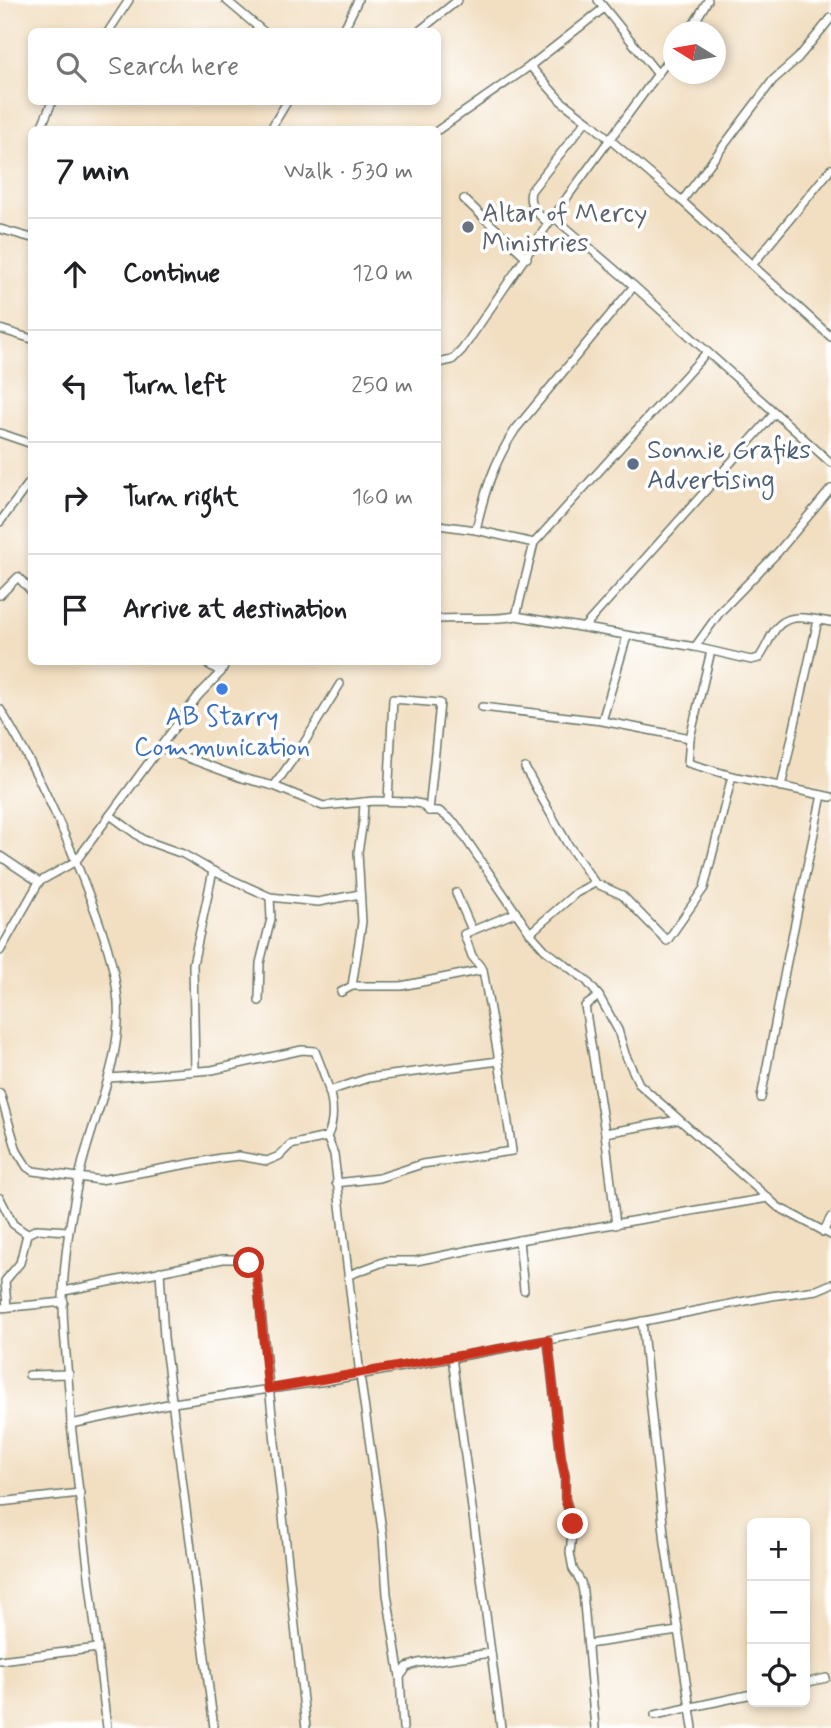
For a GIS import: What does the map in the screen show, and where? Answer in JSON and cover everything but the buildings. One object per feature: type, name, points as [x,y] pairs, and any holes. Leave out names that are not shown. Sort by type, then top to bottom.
[{"type":"street","points":[[111,28],[129,0]]},
{"type":"street","points":[[226,0],[259,28]]},
{"type":"street","points":[[343,28],[358,0]]},
{"type":"street","points":[[423,28],[458,0]]},
{"type":"street","points":[[598,0],[657,72]]},
{"type":"street","points":[[696,21],[708,0]]},
{"type":"street","points":[[441,129],[530,66],[604,8]]},
{"type":"street","points":[[682,201],[773,80],[798,58],[831,18]]},
{"type":"street","points":[[441,362],[455,358],[663,65]]},
{"type":"street","points":[[530,66],[561,102],[682,201],[831,337]]},
{"type":"street","points":[[42,126],[51,105]]},
{"type":"street","points":[[272,126],[285,105]]},
{"type":"street","points":[[586,121],[531,191],[532,206],[634,286],[831,463]]},
{"type":"street","points":[[753,264],[831,169]]},
{"type":"street","points":[[464,199],[527,258]]},
{"type":"street","points":[[0,229],[28,237]]},
{"type":"street","points":[[476,530],[491,474],[508,441],[634,286]]},
{"type":"street","points":[[0,330],[28,339]]},
{"type":"street","points":[[516,616],[534,543],[707,352]]},
{"type":"street","points":[[584,627],[774,414]]},
{"type":"street","points":[[0,433],[28,442]]},
{"type":"street","points":[[0,522],[28,484]]},
{"type":"street","points":[[695,647],[720,612],[778,552],[831,489]]},
{"type":"street","points":[[441,525],[534,543]]},
{"type":"street","points":[[0,596],[18,578],[28,589]]},
{"type":"street","points":[[441,620],[481,617],[502,619],[516,616],[756,660],[762,655],[772,635],[787,619],[804,617],[831,622]]},
{"type":"street","points":[[781,787],[818,620]]},
{"type":"street","points":[[602,721],[627,636]]},
{"type":"street","points":[[711,651],[690,738],[688,763],[732,776],[831,797]]},
{"type":"street","points":[[209,665],[221,672]]},
{"type":"street","points":[[0,951],[39,882],[76,861],[150,759],[162,748],[198,696],[224,665]]},
{"type":"street","points":[[274,786],[340,684]]},
{"type":"street","points":[[388,801],[393,699],[395,697],[440,703],[429,811]]},
{"type":"street","points":[[482,707],[602,721],[690,738]]},
{"type":"street","points":[[0,709],[26,752],[76,861],[109,951],[118,1002],[115,1056],[78,1178],[68,1231],[63,1328],[69,1374],[71,1424],[107,1728]]},
{"type":"street","points":[[162,748],[242,778],[274,786],[323,806],[388,801],[421,804],[429,811],[439,811],[455,823],[530,933],[545,950],[586,980],[599,996],[618,1030],[625,1054],[639,1084],[784,1210],[827,1233],[831,1217]]},
{"type":"street","points":[[525,768],[568,843],[595,883],[622,895],[667,941],[704,888],[732,776]]},
{"type":"street","points":[[761,1098],[792,933],[822,795]]},
{"type":"street","points":[[352,986],[362,922],[358,852],[364,802]]},
{"type":"street","points":[[110,816],[144,840],[183,854],[270,897],[317,902],[360,894]]},
{"type":"street","points":[[0,856],[39,882]]},
{"type":"street","points":[[195,1070],[193,964],[213,871]]},
{"type":"street","points":[[530,933],[576,893],[595,883]]},
{"type":"street","points":[[456,894],[472,930]]},
{"type":"street","points":[[259,1001],[260,963],[271,919],[270,897]]},
{"type":"street","points":[[336,1183],[379,1178],[422,1164],[512,1152],[483,970],[472,956],[464,934],[515,913]]},
{"type":"street","points":[[341,992],[352,986],[401,986],[483,970]]},
{"type":"street","points":[[599,996],[584,1006],[605,1133],[616,1225]]},
{"type":"street","points":[[110,1078],[235,1066],[302,1050],[315,1051],[329,1091],[333,1119],[327,1137],[334,1154],[360,1374],[383,1536],[388,1606],[400,1677],[403,1728]]},
{"type":"street","points":[[329,1091],[368,1078],[499,1061]]},
{"type":"street","points":[[0,1093],[13,1141],[27,1167],[33,1171],[67,1174],[78,1178],[100,1180],[239,1156],[267,1161],[276,1158],[290,1145],[327,1137]]},
{"type":"street","points":[[605,1133],[678,1120]]},
{"type":"street","points":[[0,1198],[13,1224],[27,1234]]},
{"type":"street","points":[[349,1275],[386,1261],[416,1261],[519,1240],[768,1198]]},
{"type":"street","points":[[64,1302],[3,1308],[5,1281],[20,1263],[27,1234],[37,1229],[68,1231]]},
{"type":"street","points":[[519,1240],[524,1290]]},
{"type":"street","points":[[64,1291],[223,1259],[238,1259],[249,1263],[253,1261],[257,1276],[306,1728]]},
{"type":"street","points":[[160,1271],[164,1338],[214,1728]]},
{"type":"street","points":[[71,1424],[173,1403],[360,1374],[548,1340],[831,1286]]},
{"type":"street","points":[[642,1321],[660,1507],[693,1728]]},
{"type":"street","points":[[548,1340],[565,1476],[565,1499],[573,1524],[570,1553],[573,1569],[581,1582],[595,1728]]},
{"type":"street","points":[[453,1357],[501,1728]]},
{"type":"street","points":[[29,1375],[69,1374]]},
{"type":"street","points":[[0,1502],[80,1493]]},
{"type":"street","points":[[588,1644],[678,1631]]},
{"type":"street","points":[[0,1660],[98,1648]]},
{"type":"street","points":[[400,1677],[407,1668],[418,1663],[491,1653]]},
{"type":"street","points":[[810,1683],[826,1678]]},
{"type":"street","points":[[655,1715],[747,1695]]},
{"type":"place","name":"Altar of Mercy Ministries","points":[[468,227]]},
{"type":"place","name":"Sonnie Grafiks Advertising","points":[[633,464]]},
{"type":"place","name":"AB Starry Communication","points":[[222,689]]},
{"type":"route","points":[[249,1263],[253,1261],[257,1276],[268,1389],[326,1381],[548,1340],[566,1485],[565,1499],[573,1524]]}]
